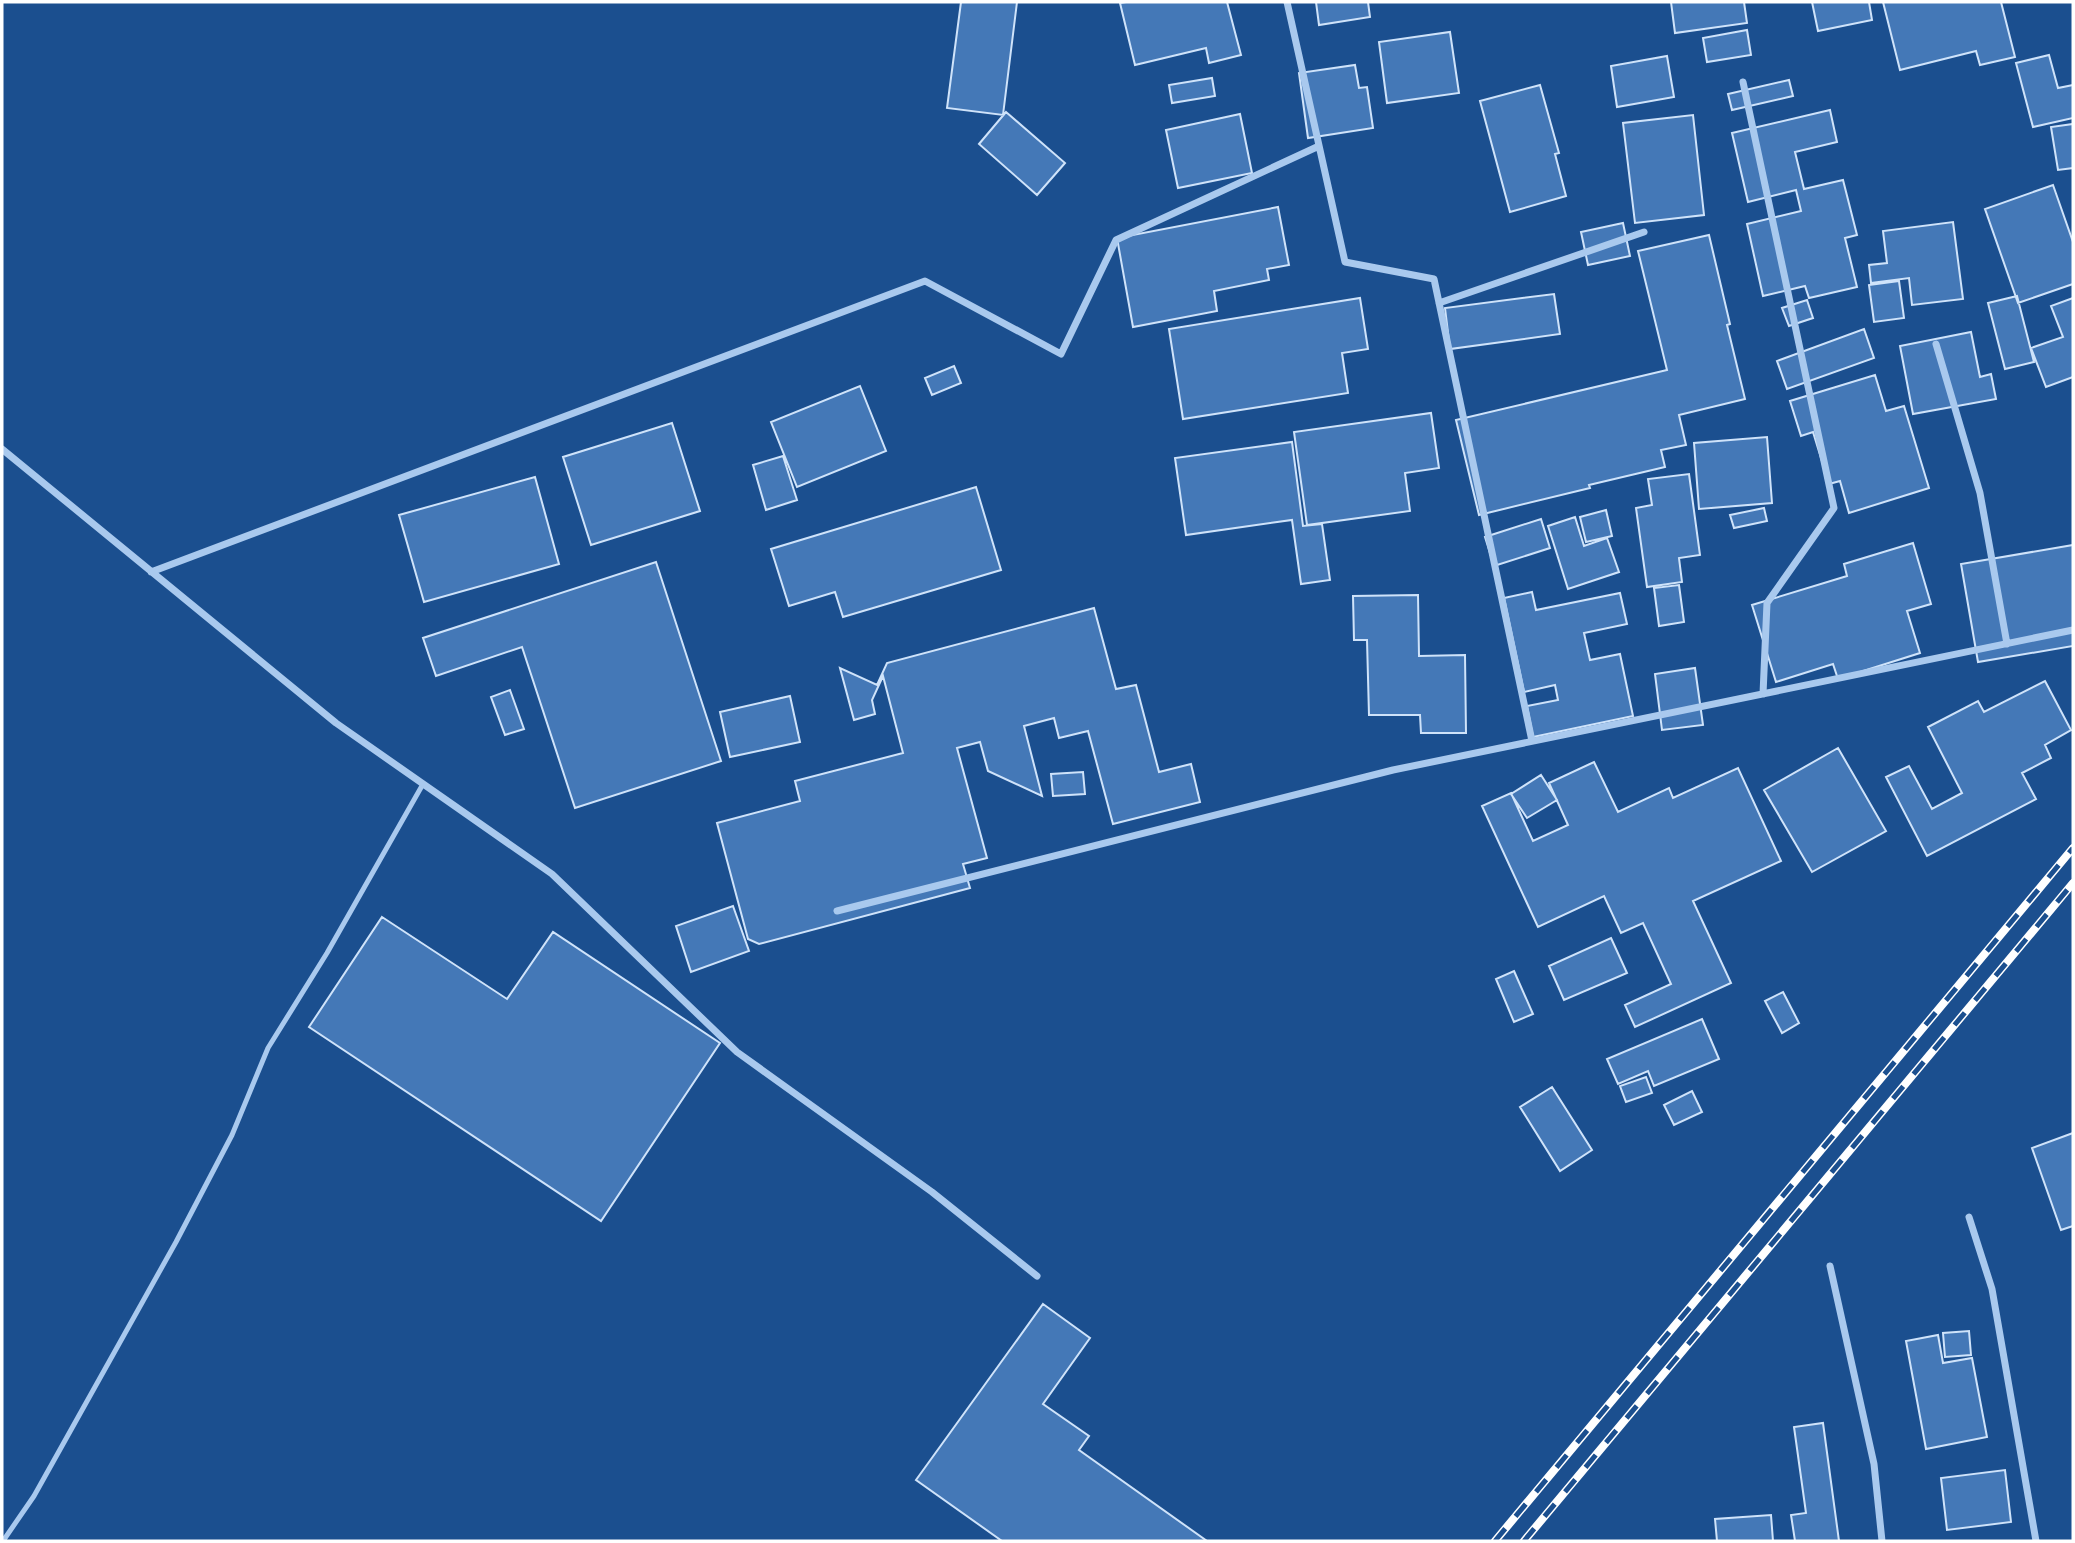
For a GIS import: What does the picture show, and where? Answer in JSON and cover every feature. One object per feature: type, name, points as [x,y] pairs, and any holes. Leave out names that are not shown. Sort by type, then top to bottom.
[{"type":"street","points":[[1287,2],[1345,262],[1434,279],[1532,741]]},
{"type":"street","points":[[1743,82],[1834,508],[1767,603],[1763,694]]},
{"type":"street","points":[[150,572],[925,281],[1061,354],[1116,240],[1319,146]]},
{"type":"street","points":[[1439,303],[1644,232]]},
{"type":"street","points":[[1936,344],[1980,494],[2007,644]]},
{"type":"street","points":[[2,449],[336,723],[552,874],[737,1052],[932,1192],[1037,1276]]},
{"type":"street","points":[[837,911],[1393,770],[2073,630]]},
{"type":"street","points":[[1969,1217],[1992,1289],[2036,1541]]},
{"type":"street","points":[[1830,1266],[1874,1464],[1881,1541]]},
{"type":"lane","points":[[4,1541],[34,1496],[176,1242],[232,1135],[268,1048],[327,953],[423,784]]},
{"type":"building","points":[[961,2],[1017,2],[1003,115],[947,108]]},
{"type":"building","points":[[1227,2],[1241,55],[1209,63],[1206,48],[1135,65],[1120,3]]},
{"type":"building","points":[[1316,2],[1368,2],[1370,17],[1319,25]]},
{"type":"building","points":[[1671,2],[1744,2],[1747,23],[1675,33]]},
{"type":"building","points":[[1812,2],[1869,2],[1872,20],[1818,31]]},
{"type":"building","points":[[1883,2],[2001,2],[2015,57],[1980,65],[1976,51],[1900,70]]},
{"type":"building","points":[[1747,30],[1751,55],[1707,62],[1703,38]]},
{"type":"building","points":[[1450,32],[1459,93],[1387,103],[1379,42]]},
{"type":"building","points":[[2049,55],[2058,88],[2073,85],[2073,118],[2033,127],[2016,63]]},
{"type":"building","points":[[1667,56],[1674,97],[1617,107],[1611,66]]},
{"type":"building","points":[[1355,65],[1359,88],[1367,87],[1373,128],[1308,138],[1299,73]]},
{"type":"building","points":[[1212,78],[1215,96],[1172,103],[1169,85]]},
{"type":"building","points":[[1789,80],[1793,96],[1732,110],[1728,94]]},
{"type":"building","points":[[1540,85],[1559,153],[1555,154],[1566,196],[1510,212],[1480,101]]},
{"type":"building","points":[[1830,110],[1837,142],[1795,152],[1804,189],[1843,180],[1857,235],[1845,238],[1857,287],[1809,298],[1805,286],[1763,296],[1747,224],[1801,211],[1796,190],[1748,202],[1732,133]]},
{"type":"building","points":[[1006,112],[1065,163],[1037,195],[979,144]]},
{"type":"building","points":[[1240,114],[1252,173],[1178,188],[1166,130]]},
{"type":"building","points":[[1693,115],[1704,215],[1635,223],[1623,123]]},
{"type":"building","points":[[2073,124],[2073,168],[2058,170],[2051,127]]},
{"type":"building","points":[[2053,185],[2073,242],[2073,284],[2018,303],[1985,209]]},
{"type":"building","points":[[1278,207],[1289,265],[1267,269],[1269,280],[1214,291],[1217,311],[1133,327],[1117,238]]},
{"type":"building","points":[[1953,222],[1963,299],[1912,305],[1909,278],[1871,283],[1869,265],[1887,263],[1883,231]]},
{"type":"building","points":[[1623,223],[1630,256],[1588,265],[1581,232]]},
{"type":"building","points":[[1709,235],[1745,399],[1679,415],[1686,445],[1661,450],[1665,467],[1479,515],[1456,420],[1667,370],[1638,251]]},
{"type":"building","points":[[1899,281],[1904,318],[1874,322],[1869,285]]},
{"type":"building","points":[[1554,294],[1560,334],[1450,349],[1445,308]]},
{"type":"building","points":[[2017,296],[2034,362],[2005,369],[1988,303]]},
{"type":"building","points":[[1360,298],[1368,349],[1342,353],[1348,393],[1183,419],[1169,329]]},
{"type":"building","points":[[2073,298],[2073,377],[2046,387],[2031,348],[2063,337],[2051,306]]},
{"type":"building","points":[[1807,300],[1813,318],[1789,326],[1782,308]]},
{"type":"building","points":[[1864,329],[1874,358],[1787,389],[1777,361]]},
{"type":"building","points":[[1971,332],[1980,377],[1991,374],[1996,399],[1913,414],[1900,346]]},
{"type":"building","points":[[954,366],[961,383],[932,395],[925,378]]},
{"type":"building","points":[[1875,375],[1886,411],[1904,406],[1929,488],[1849,513],[1840,481],[1829,484],[1813,432],[1801,436],[1790,401]]},
{"type":"building","points":[[860,386],[886,451],[797,487],[771,422]]},
{"type":"building","points":[[1431,413],[1439,468],[1405,473],[1410,511],[1307,525],[1294,432]]},
{"type":"building","points":[[672,423],[700,511],[591,545],[563,457]]},
{"type":"building","points":[[1767,437],[1772,503],[1699,509],[1694,443]]},
{"type":"building","points":[[1292,442],[1303,526],[1322,524],[1330,580],[1301,584],[1292,520],[1186,535],[1175,458]]},
{"type":"building","points":[[783,456],[797,500],[766,510],[753,465]]},
{"type":"building","points":[[1689,474],[1700,555],[1679,558],[1682,582],[1647,587],[1636,508],[1652,505],[1648,479]]},
{"type":"building","points":[[535,477],[559,564],[424,602],[399,515]]},
{"type":"building","points":[[976,487],[1001,570],[843,617],[835,592],[789,606],[771,549]]},
{"type":"building","points":[[1764,508],[1767,521],[1734,528],[1730,515]]},
{"type":"building","points":[[1606,510],[1612,536],[1586,542],[1580,517]]},
{"type":"building","points":[[1575,517],[1584,546],[1607,538],[1619,572],[1568,589],[1548,526]]},
{"type":"building","points":[[1541,519],[1550,548],[1494,566],[1485,537]]},
{"type":"building","points":[[1913,543],[1931,604],[1907,611],[1920,653],[1838,679],[1833,664],[1776,682],[1752,605],[1847,576],[1844,564]]},
{"type":"building","points":[[2073,545],[2073,646],[1978,662],[1961,564]]},
{"type":"building","points":[[656,562],[721,761],[575,808],[522,647],[436,676],[423,638]]},
{"type":"building","points":[[1679,585],[1684,622],[1659,626],[1654,588]]},
{"type":"building","points":[[1532,592],[1536,610],[1620,593],[1627,624],[1584,633],[1590,660],[1620,654],[1633,716],[1533,737],[1527,706],[1558,700],[1555,685],[1524,692],[1504,598]]},
{"type":"building","points":[[1418,595],[1419,656],[1465,655],[1466,733],[1421,733],[1420,715],[1369,715],[1367,640],[1354,640],[1353,596]]},
{"type":"building","points":[[1094,608],[1116,689],[1136,685],[1159,772],[1191,764],[1200,802],[1113,824],[1088,731],[1059,738],[1054,718],[1024,726],[1042,796],[988,771],[980,742],[957,748],[987,858],[963,864],[970,888],[759,944],[748,939],[717,823],[800,801],[795,781],[903,753],[883,676],[872,700],[875,714],[854,720],[840,668],[877,685],[887,663]]},
{"type":"building","points":[[1695,668],[1703,725],[1662,730],[1655,674]]},
{"type":"building","points":[[2045,681],[2071,730],[2045,745],[2051,758],[2022,773],[2036,799],[1927,856],[1886,777],[1909,766],[1932,809],[1962,793],[1928,727],[1978,701],[1984,712]]},
{"type":"building","points":[[510,690],[524,729],[505,735],[491,697]]},
{"type":"building","points":[[790,696],[800,742],[730,757],[720,712]]},
{"type":"building","points":[[1838,748],[1886,831],[1812,872],[1764,790]]},
{"type":"building","points":[[1594,762],[1618,812],[1669,788],[1673,798],[1738,768],[1781,861],[1693,901],[1731,983],[1635,1027],[1625,1005],[1671,984],[1643,923],[1621,933],[1604,896],[1538,927],[1482,806],[1511,793],[1533,841],[1568,825],[1549,783]]},
{"type":"building","points":[[1083,772],[1085,794],[1053,796],[1051,774]]},
{"type":"building","points":[[1541,775],[1557,800],[1527,818],[1511,794]]},
{"type":"building","points":[[733,906],[749,951],[691,972],[676,926]]},
{"type":"building","points":[[382,917],[507,999],[553,932],[720,1043],[601,1221],[309,1027]]},
{"type":"building","points":[[1611,938],[1627,973],[1564,1000],[1549,966]]},
{"type":"building","points":[[1514,971],[1533,1014],[1514,1022],[1496,979]]},
{"type":"building","points":[[1783,992],[1799,1023],[1782,1033],[1765,1001]]},
{"type":"building","points":[[1702,1019],[1719,1059],[1654,1086],[1648,1071],[1618,1084],[1607,1059]]},
{"type":"building","points":[[1646,1077],[1652,1093],[1626,1102],[1620,1086]]},
{"type":"building","points":[[1552,1087],[1592,1150],[1560,1171],[1520,1107]]},
{"type":"building","points":[[1692,1091],[1702,1112],[1674,1125],[1664,1105]]},
{"type":"building","points":[[2073,1133],[2073,1226],[2061,1230],[2032,1148]]},
{"type":"building","points":[[1043,1304],[1090,1338],[1043,1404],[1089,1436],[1079,1450],[1207,1541],[1002,1541],[916,1480]]},
{"type":"building","points":[[1969,1331],[1971,1355],[1945,1357],[1943,1333]]},
{"type":"building","points":[[1938,1335],[1943,1363],[1972,1358],[1987,1437],[1926,1449],[1906,1341]]},
{"type":"building","points":[[1823,1423],[1839,1541],[1795,1541],[1791,1515],[1806,1513],[1794,1427]]},
{"type":"building","points":[[2005,1470],[2011,1522],[1947,1530],[1941,1478]]},
{"type":"building","points":[[1771,1515],[1773,1541],[1717,1541],[1715,1519]]},
{"type":"railway","points":[[1495,1541],[2073,848]]},
{"type":"railway","points":[[1524,1541],[2073,883]]}]
